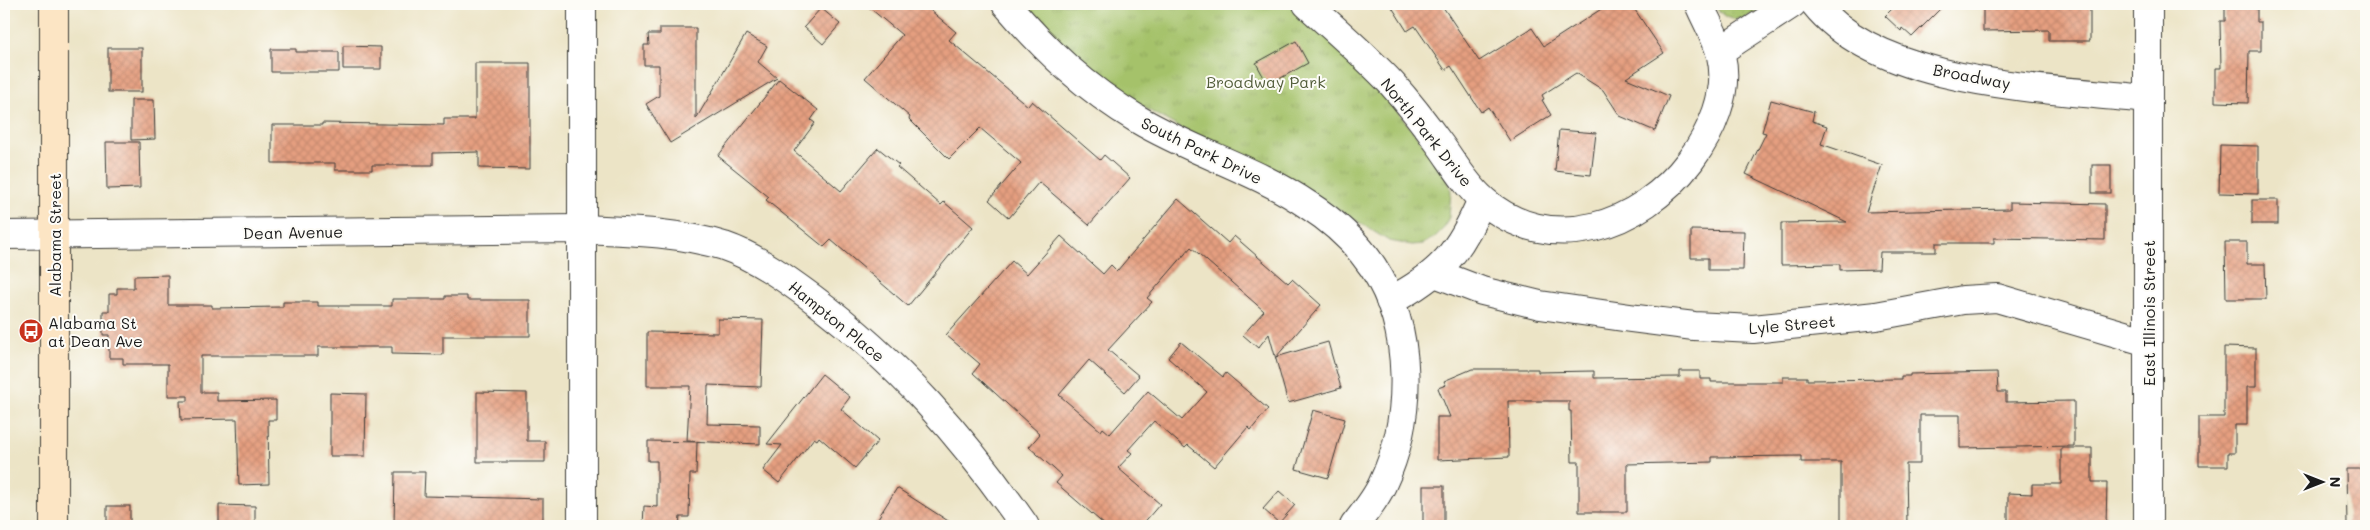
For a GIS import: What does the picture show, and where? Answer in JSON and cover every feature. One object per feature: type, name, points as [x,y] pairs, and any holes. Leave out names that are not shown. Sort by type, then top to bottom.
[{"type":"main road","name":"Alabama Street","points":[[54,4],[54,526]]},
{"type":"street","points":[[582,4],[582,526]]},
{"type":"street","name":"South Park Drive","points":[[1006,4],[1046,51],[1074,76],[1138,120],[1181,143],[1276,185],[1308,205],[1339,228],[1363,253],[1374,269],[1390,301],[1404,363],[1405,394],[1403,419],[1390,466],[1381,487],[1354,526]]},
{"type":"street","name":"North Park Drive","points":[[1307,4],[1391,84],[1482,199],[1513,220],[1546,230],[1583,230],[1602,225],[1622,216],[1669,184],[1696,153],[1713,122],[1723,80],[1720,51]]},
{"type":"street","points":[[1699,4],[1720,51],[1792,4]]},
{"type":"street","name":"Broadway","points":[[1816,4],[1840,29],[1863,44],[1901,61],[1960,76],[2013,85],[2148,99]]},
{"type":"street","name":"East Illinois Street","points":[[2148,4],[2148,526]]},
{"type":"street","points":[[1390,301],[1435,273],[1462,241],[1482,199]]},
{"type":"street","name":"Dean Avenue","points":[[4,235],[582,229]]},
{"type":"street","name":"Hampton Place","points":[[582,229],[674,236],[724,246],[757,261],[790,282],[837,317],[923,396],[962,439],[1025,526]]},
{"type":"street","name":"Lyle Street","points":[[1435,273],[1482,291],[1540,305],[1694,326],[1753,329],[1876,316],[1963,300],[1997,298],[2148,342]]},
{"type":"green space","name":"Broadway Park","points":[[1019,4],[1295,4],[1357,60],[1447,174],[1451,191],[1449,217],[1444,228],[1435,237],[1423,244],[1412,245],[1389,241],[1328,203],[1189,133],[1134,102],[1081,66]]},
{"type":"green space","points":[[1714,4],[1767,4],[1753,14],[1733,19],[1726,17]]},
{"type":"building","points":[[865,4],[923,4],[956,32],[949,40],[1028,106],[1032,101],[1100,160],[1104,155],[1130,178],[1089,225],[1039,182],[1009,218],[989,200],[1021,163],[980,128],[949,159],[909,119],[910,117],[865,78],[902,35]]},
{"type":"building","points":[[1390,4],[1441,4],[1479,61],[1532,28],[1544,46],[1609,4],[1631,4],[1664,53],[1626,78],[1669,96],[1655,131],[1620,116],[1603,90],[1576,73],[1542,95],[1544,99],[1542,100],[1551,115],[1510,141],[1488,107],[1481,112],[1451,66],[1445,70],[1415,26],[1407,31]]},
{"type":"building","points":[[1897,4],[1945,4],[1912,37],[1902,28],[1901,31],[1885,16]]},
{"type":"building","points":[[1983,4],[2090,4],[2090,41],[2049,41],[2049,30],[1983,31]]},
{"type":"building","points":[[2225,4],[2257,4],[2257,22],[2261,22],[2261,51],[2249,51],[2248,103],[2215,102],[2215,68],[2221,68],[2220,21],[2225,21]]},
{"type":"building","points":[[821,8],[840,24],[823,44],[804,27]]},
{"type":"building","points":[[660,28],[696,28],[696,119],[746,34],[767,46],[758,62],[777,78],[670,143],[646,104],[659,96],[659,65],[644,65],[644,45],[649,45],[648,34],[660,34]]},
{"type":"building","points":[[1296,41],[1308,63],[1268,85],[1256,63]]},
{"type":"building","points":[[343,46],[381,47],[381,69],[343,69]]},
{"type":"building","points":[[108,48],[142,48],[142,92],[108,92]]},
{"type":"building","points":[[271,49],[296,49],[296,52],[339,52],[339,72],[271,72]]},
{"type":"building","points":[[475,63],[530,63],[530,169],[479,168],[479,152],[433,153],[433,165],[372,165],[372,170],[335,170],[335,163],[272,163],[272,125],[322,125],[322,123],[444,125],[444,119],[475,119]]},
{"type":"building","points":[[779,79],[818,110],[811,120],[815,123],[794,151],[841,191],[878,148],[941,205],[944,202],[973,227],[908,306],[831,240],[824,247],[766,200],[769,197],[718,156]]},
{"type":"building","points":[[131,100],[154,100],[155,139],[131,140]]},
{"type":"building","points":[[1771,100],[1814,112],[1812,121],[1827,126],[1821,144],[1882,165],[1866,212],[2010,209],[2010,202],[2105,204],[2105,240],[1994,238],[1994,243],[1936,243],[1936,252],[1880,252],[1879,269],[1840,270],[1840,264],[1781,265],[1781,223],[1847,222],[1746,174],[1766,133],[1762,132]]},
{"type":"building","points":[[1559,130],[1596,133],[1591,175],[1555,171]]},
{"type":"building","points":[[106,142],[139,142],[140,188],[107,189]]},
{"type":"building","points":[[2220,145],[2258,146],[2258,194],[2219,193]]},
{"type":"building","points":[[2092,165],[2111,165],[2111,193],[2092,193]]},
{"type":"building","points":[[1178,199],[1228,243],[1234,236],[1288,283],[1292,279],[1321,305],[1276,357],[1328,342],[1341,388],[1288,403],[1269,334],[1258,348],[1243,335],[1264,311],[1191,247],[1147,298],[1152,302],[1108,350],[1139,376],[1125,392],[1089,360],[1059,395],[1101,431],[1103,428],[1110,434],[1148,391],[1182,420],[1207,392],[1168,358],[1181,342],[1223,377],[1226,373],[1268,409],[1251,430],[1248,427],[1214,467],[1188,445],[1185,448],[1154,421],[1128,450],[1132,453],[1118,468],[1160,504],[1141,526],[1106,526],[1056,483],[1062,476],[1029,447],[1040,434],[973,373],[980,364],[946,335],[1012,261],[1027,274],[1061,236],[1103,274],[1111,265],[1117,271]]},
{"type":"building","points":[[2252,200],[2278,200],[2278,224],[2252,224]]},
{"type":"building","points":[[1691,230],[1744,231],[1743,270],[1708,270],[1708,258],[1691,258]]},
{"type":"building","points":[[2225,242],[2247,242],[2247,264],[2265,264],[2266,299],[2226,299]]},
{"type":"building","points":[[168,275],[168,305],[212,305],[212,308],[283,307],[283,302],[318,302],[318,306],[392,306],[392,299],[445,299],[445,296],[467,296],[467,300],[530,300],[530,336],[443,336],[443,355],[392,354],[392,347],[318,347],[318,356],[201,356],[201,392],[217,392],[217,401],[276,400],[276,420],[268,420],[269,484],[239,485],[237,419],[181,420],[180,401],[188,401],[188,396],[168,396],[168,364],[123,364],[123,358],[109,358],[109,335],[103,335],[103,311],[109,311],[109,294],[117,294],[117,288],[134,288],[134,276]]},
{"type":"building","points":[[718,319],[763,320],[761,387],[708,385],[707,424],[760,425],[760,444],[687,441],[690,386],[647,386],[647,332],[718,333]]},
{"type":"building","points":[[2224,347],[2256,348],[2256,387],[2247,387],[2247,425],[2235,425],[2235,453],[2228,453],[2228,466],[2199,466],[2199,417],[2224,417]]},
{"type":"building","points":[[1472,369],[1538,369],[1538,372],[1594,371],[1594,378],[1680,377],[1680,371],[1700,371],[1700,379],[1711,379],[1711,382],[1783,382],[1783,377],[1807,377],[1807,380],[1901,379],[1901,376],[1910,376],[1910,374],[1997,372],[1998,392],[2006,392],[2006,402],[2074,401],[2074,446],[1960,448],[1960,415],[1920,415],[1920,464],[1906,464],[1907,526],[1841,526],[1841,462],[1801,462],[1801,456],[1712,457],[1712,462],[1627,464],[1627,512],[1579,512],[1579,462],[1572,462],[1571,411],[1569,411],[1569,401],[1508,401],[1509,457],[1437,460],[1437,417],[1450,417],[1438,388],[1446,385],[1444,381]]},
{"type":"building","points":[[822,374],[850,397],[841,409],[878,441],[855,468],[819,437],[817,440],[814,438],[779,483],[763,470],[782,445],[767,444]]},
{"type":"building","points":[[477,392],[527,393],[527,441],[545,441],[545,462],[477,462]]},
{"type":"building","points":[[330,393],[366,394],[365,456],[330,456]]},
{"type":"building","points":[[1313,410],[1345,419],[1328,478],[1296,469]]},
{"type":"building","points":[[648,441],[697,442],[696,474],[690,474],[689,517],[680,517],[679,526],[643,526],[644,506],[657,507],[657,461],[648,461]]},
{"type":"building","points":[[2061,448],[2092,448],[2092,482],[2107,482],[2106,526],[2008,526],[2008,493],[2032,494],[2032,484],[2061,484]]},
{"type":"building","points":[[2346,469],[2366,469],[2366,526],[2347,526]]},
{"type":"building","points":[[395,472],[425,472],[424,496],[543,499],[543,526],[394,526]]},
{"type":"building","points":[[1423,486],[1444,486],[1444,526],[1423,526]]},
{"type":"building","points":[[897,488],[956,526],[873,526]]},
{"type":"building","points":[[1279,491],[1295,505],[1279,523],[1263,509]]},
{"type":"building","points":[[219,505],[255,506],[255,526],[219,526]]},
{"type":"building","points":[[107,506],[130,506],[130,526],[107,526]]},
{"type":"place","name":"Alabama St at Dean Ave","points":[[31,331]]}]
